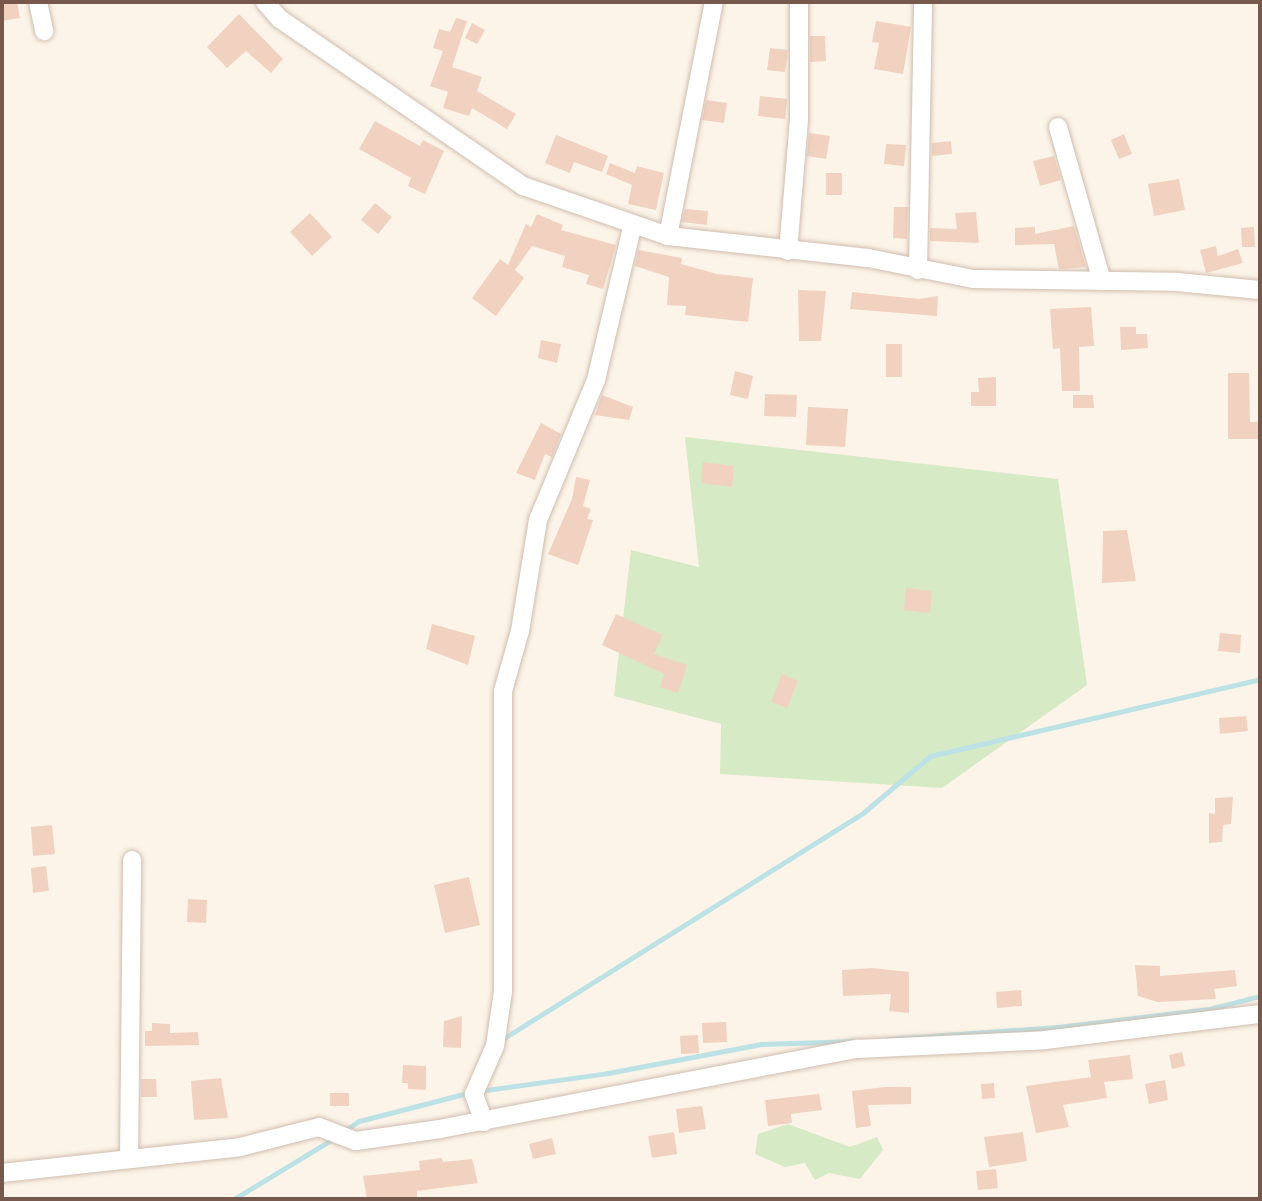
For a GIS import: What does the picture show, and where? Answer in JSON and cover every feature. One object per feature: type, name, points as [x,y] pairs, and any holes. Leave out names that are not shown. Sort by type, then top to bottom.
[{"type":"street","points":[[38,2],[44,31]]},
{"type":"street","points":[[265,2],[301,34],[523,186],[668,236],[868,258],[973,279],[1102,281],[1260,290]]},
{"type":"street","points":[[668,236],[714,2]]},
{"type":"street","points":[[788,251],[799,121],[799,2]]},
{"type":"street","points":[[918,270],[923,2]]},
{"type":"street","points":[[1058,127],[1102,281]]},
{"type":"street","points":[[484,1122],[474,1094],[495,1046],[503,991],[503,691],[520,631],[538,520],[596,380],[633,224]]},
{"type":"street","points":[[129,1159],[132,860]]},
{"type":"street","points":[[2,1173],[240,1147],[319,1127],[356,1141],[484,1122],[857,1049],[1045,1040],[1260,1014]]},
{"type":"green space","points":[[685,437],[1058,479],[1087,685],[942,788],[720,774],[721,724],[614,696],[631,550],[699,567]]},
{"type":"green space","points":[[788,1124],[850,1147],[877,1137],[883,1150],[860,1179],[829,1173],[815,1180],[805,1163],[785,1167],[755,1154],[758,1134]]},
{"type":"building","points":[[2,2],[17,2],[20,18],[2,21]]},
{"type":"building","points":[[239,14],[283,59],[271,73],[246,51],[227,68],[207,47]]},
{"type":"building","points":[[456,18],[467,21],[452,67],[482,77],[477,91],[516,114],[507,129],[472,108],[469,116],[443,108],[448,92],[430,86],[443,51],[433,48],[439,29],[450,32]]},
{"type":"building","points":[[876,21],[911,27],[903,74],[874,69],[879,43],[872,42]]},
{"type":"building","points":[[472,23],[485,30],[477,44],[465,38]]},
{"type":"building","points":[[810,36],[825,36],[826,61],[810,62]]},
{"type":"building","points":[[770,48],[788,50],[785,72],[767,70]]},
{"type":"building","points":[[760,96],[787,99],[785,119],[758,116]]},
{"type":"building","points":[[706,100],[727,103],[724,123],[702,120]]},
{"type":"building","points":[[375,121],[420,146],[423,140],[444,151],[425,194],[408,186],[411,178],[359,149]]},
{"type":"building","points":[[809,133],[830,136],[826,159],[807,156]]},
{"type":"building","points":[[1124,134],[1132,154],[1119,159],[1111,140]]},
{"type":"building","points":[[556,135],[608,156],[602,172],[574,162],[570,173],[545,163]]},
{"type":"building","points":[[951,141],[952,154],[932,156],[932,143]]},
{"type":"building","points":[[886,144],[906,145],[904,166],[884,164]]},
{"type":"building","points":[[1054,156],[1061,180],[1040,186],[1033,161]]},
{"type":"building","points":[[610,163],[635,173],[637,166],[664,173],[656,210],[628,204],[632,185],[606,174]]},
{"type":"building","points":[[826,173],[842,173],[842,195],[826,195]]},
{"type":"building","points":[[1179,179],[1185,210],[1154,216],[1148,184]]},
{"type":"building","points":[[375,203],[392,217],[378,234],[361,220]]},
{"type":"building","points":[[894,207],[908,207],[907,239],[893,238]]},
{"type":"building","points":[[685,209],[708,211],[707,225],[682,222]]},
{"type":"building","points":[[976,212],[979,243],[930,241],[930,228],[957,229],[955,213]]},
{"type":"building","points":[[310,213],[332,237],[312,256],[290,232]]},
{"type":"building","points":[[537,214],[563,225],[561,230],[616,245],[603,289],[586,284],[589,275],[562,267],[565,256],[532,246],[515,270],[524,278],[496,316],[472,298],[500,259],[508,265],[526,224],[531,227]]},
{"type":"building","points":[[1074,226],[1086,267],[1059,269],[1054,244],[1015,245],[1015,228],[1035,227],[1035,234]]},
{"type":"building","points":[[1254,227],[1255,247],[1242,247],[1241,228]]},
{"type":"building","points":[[1216,246],[1218,256],[1238,249],[1243,263],[1206,273],[1200,250]]},
{"type":"building","points":[[638,250],[682,258],[681,264],[717,274],[753,278],[748,322],[685,315],[686,306],[667,305],[669,277],[635,266]]},
{"type":"building","points":[[798,290],[826,291],[821,341],[799,341]]},
{"type":"building","points":[[852,292],[919,299],[938,296],[937,316],[850,309]]},
{"type":"building","points":[[1091,307],[1094,346],[1079,347],[1080,391],[1062,391],[1060,348],[1053,349],[1050,309]]},
{"type":"building","points":[[1120,327],[1136,327],[1136,334],[1147,334],[1148,348],[1121,350]]},
{"type":"building","points":[[541,340],[561,344],[557,363],[538,358]]},
{"type":"building","points":[[886,344],[902,344],[902,377],[886,377]]},
{"type":"building","points":[[735,371],[753,376],[748,399],[730,395]]},
{"type":"building","points":[[1228,373],[1249,373],[1250,422],[1260,422],[1260,439],[1228,439]]},
{"type":"building","points":[[996,377],[996,406],[971,406],[971,392],[979,392],[978,378]]},
{"type":"building","points":[[765,394],[797,395],[796,417],[764,416]]},
{"type":"building","points":[[602,395],[633,407],[629,420],[595,415]]},
{"type":"building","points":[[1073,395],[1093,395],[1094,408],[1073,408]]},
{"type":"building","points":[[808,407],[848,409],[845,447],[806,445]]},
{"type":"building","points":[[541,423],[561,434],[552,457],[545,454],[535,480],[516,473]]},
{"type":"building","points":[[703,462],[734,466],[732,487],[701,483]]},
{"type":"building","points":[[576,477],[590,480],[583,506],[591,509],[587,519],[593,520],[578,565],[548,554],[572,499]]},
{"type":"building","points":[[1127,530],[1136,581],[1102,583],[1103,531]]},
{"type":"building","points":[[906,588],[932,591],[930,613],[904,610]]},
{"type":"building","points":[[616,614],[663,635],[654,654],[687,665],[678,693],[660,687],[664,674],[602,645]]},
{"type":"building","points":[[432,624],[475,636],[468,665],[426,649]]},
{"type":"building","points":[[1220,633],[1241,635],[1240,653],[1218,651]]},
{"type":"building","points":[[782,674],[798,681],[787,708],[771,702]]},
{"type":"building","points":[[1246,716],[1248,731],[1220,734],[1219,718]]},
{"type":"building","points":[[1233,797],[1231,824],[1223,825],[1222,842],[1209,843],[1209,813],[1215,814],[1215,798]]},
{"type":"building","points":[[52,825],[55,854],[33,856],[31,827]]},
{"type":"building","points":[[46,866],[49,891],[33,893],[31,868]]},
{"type":"building","points":[[469,877],[480,925],[445,933],[434,885]]},
{"type":"building","points":[[188,899],[207,900],[206,923],[187,922]]},
{"type":"building","points":[[1135,965],[1160,966],[1160,976],[1235,970],[1237,986],[1214,989],[1216,999],[1158,1002],[1138,996]]},
{"type":"building","points":[[872,968],[909,972],[909,1013],[889,1011],[891,994],[843,996],[842,970]]},
{"type":"building","points":[[1021,990],[1022,1006],[997,1008],[996,992]]},
{"type":"building","points":[[462,1016],[461,1048],[443,1047],[444,1021]]},
{"type":"building","points":[[726,1022],[727,1042],[703,1043],[702,1023]]},
{"type":"building","points":[[152,1023],[170,1024],[170,1033],[198,1032],[199,1045],[145,1046],[145,1031],[152,1031]]},
{"type":"building","points":[[698,1035],[699,1053],[681,1054],[680,1036]]},
{"type":"building","points":[[1182,1052],[1185,1066],[1172,1069],[1169,1055]]},
{"type":"building","points":[[1130,1055],[1133,1079],[1104,1082],[1107,1098],[1063,1105],[1069,1127],[1036,1133],[1026,1086],[1091,1077],[1088,1060]]},
{"type":"building","points":[[403,1065],[426,1066],[426,1090],[408,1089],[408,1083],[402,1083]]},
{"type":"building","points":[[221,1078],[228,1118],[194,1120],[191,1081]]},
{"type":"building","points":[[141,1079],[156,1079],[157,1097],[141,1097]]},
{"type":"building","points":[[1165,1080],[1168,1100],[1149,1104],[1145,1084]]},
{"type":"building","points":[[994,1083],[995,1098],[982,1099],[981,1084]]},
{"type":"building","points":[[911,1087],[911,1104],[868,1105],[871,1126],[856,1128],[852,1091]]},
{"type":"building","points":[[330,1093],[349,1093],[349,1106],[330,1106]]},
{"type":"building","points":[[819,1094],[822,1110],[791,1114],[792,1123],[768,1126],[765,1100]]},
{"type":"building","points":[[702,1106],[706,1129],[679,1133],[676,1109]]},
{"type":"building","points":[[674,1132],[677,1154],[652,1158],[648,1136]]},
{"type":"building","points":[[1023,1132],[1027,1161],[989,1167],[984,1137]]},
{"type":"building","points":[[552,1138],[556,1154],[533,1159],[529,1144]]},
{"type":"building","points":[[442,1158],[443,1162],[472,1159],[478,1183],[417,1191],[417,1198],[367,1199],[363,1176],[420,1170],[419,1161]]},
{"type":"building","points":[[996,1169],[998,1188],[978,1190],[976,1171]]},
{"type":"waterway","points":[[501,1040],[864,812],[930,756],[1260,679]]},
{"type":"waterway","points":[[887,1039],[1058,1027],[1209,1009],[1260,996]]},
{"type":"waterway","points":[[479,1091],[608,1073],[761,1044],[856,1041]]},
{"type":"waterway","points":[[344,1131],[359,1121],[471,1092]]},
{"type":"waterway","points":[[234,1199],[336,1137]]}]
